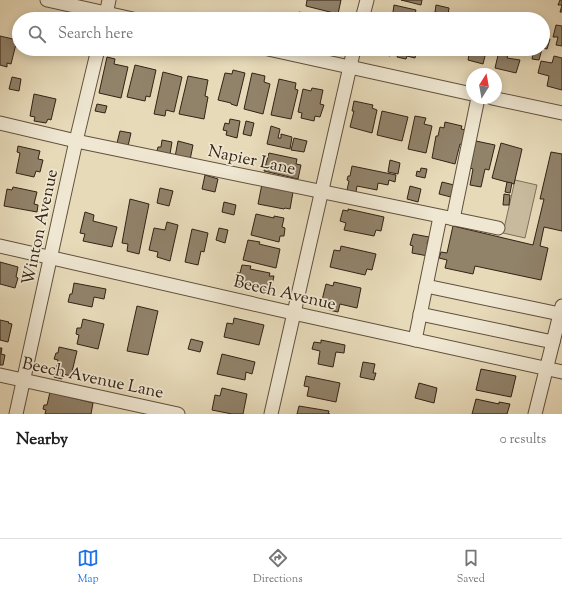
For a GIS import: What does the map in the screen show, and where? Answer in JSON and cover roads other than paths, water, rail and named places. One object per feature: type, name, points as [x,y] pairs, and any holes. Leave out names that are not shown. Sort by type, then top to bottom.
[{"type":"street","points":[[47,0],[91,12]]},
{"type":"street","points":[[107,12],[109,0]]},
{"type":"street","points":[[364,12],[367,0]]},
{"type":"street","name":"Winton Avenue","points":[[16,414],[76,141],[96,56]]},
{"type":"street","points":[[300,56],[466,93]]},
{"type":"street","points":[[271,414],[352,56]]},
{"type":"street","points":[[502,100],[562,113]]},
{"type":"street","points":[[415,340],[426,286],[476,104]]},
{"type":"street","name":"Napier Lane","points":[[0,123],[76,141],[498,228]]},
{"type":"street","name":"Beech Avenue","points":[[0,246],[293,313],[562,372]]},
{"type":"street","points":[[426,286],[561,310],[535,414]]},
{"type":"street","points":[[420,314],[553,342]]},
{"type":"street","name":"Beech Avenue Lane","points":[[0,375],[178,414]]}]
